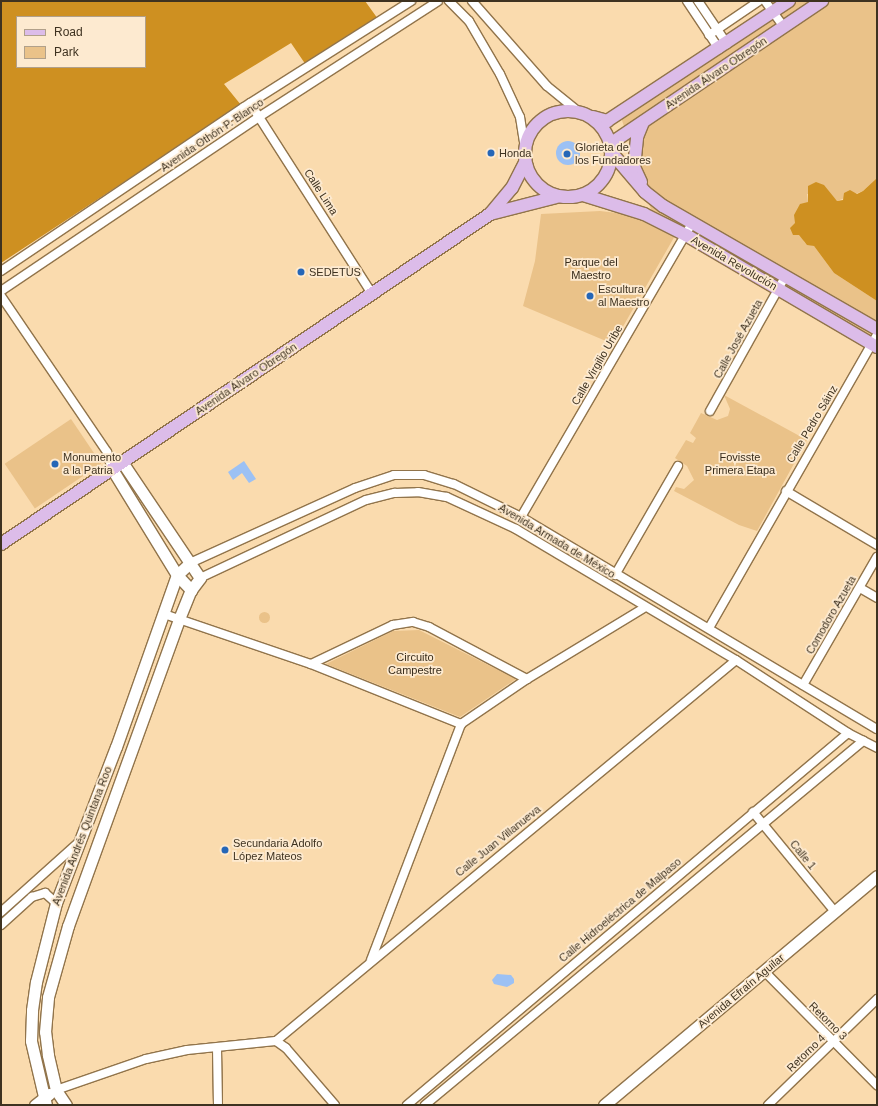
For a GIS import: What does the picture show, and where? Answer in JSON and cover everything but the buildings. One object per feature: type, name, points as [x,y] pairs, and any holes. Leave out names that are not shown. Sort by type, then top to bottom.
[{"type":"main road","name":"Avenida Álvaro Obregón","points":[[590,117],[599,124],[611,148],[610,166],[604,178],[595,189],[583,195],[569,198],[556,196],[535,184],[525,162],[525,147],[530,134],[544,118],[564,111],[579,112],[590,117],[608,121],[789,1]]},
{"type":"main road","name":"Avenida Álvaro Obregón","points":[[611,148],[643,122],[822,1]]},
{"type":"main road","points":[[643,122],[636,138],[634,167],[645,192]]},
{"type":"main road","name":"Avenida Revolución","points":[[611,148],[645,192],[692,224],[877,329]]},
{"type":"main road","name":"Avenida Álvaro Obregón","points":[[1,544],[490,214],[512,188],[525,162]]},
{"type":"main road","name":"Avenida Revolución","points":[[583,195],[644,214],[686,235],[875,342]]},
{"type":"main road","name":"Avenida Álvaro Obregón","points":[[490,214],[556,196]]},
{"type":"main road","points":[[122,462],[200,578]]},
{"type":"main road","points":[[112,469],[177,575],[191,590]]},
{"type":"main road","name":"Avenida Armada de México","points":[[177,575],[190,563]]},
{"type":"main road","name":"Avenida Andrés Quintana Roo","points":[[43,1103],[31,1041],[32,1010],[36,982],[51,922],[56,903],[164,614],[177,575]]},
{"type":"main road","name":"Avenida Andrés Quintana Roo","points":[[66,1105],[56,1090],[45,1032],[48,997],[68,926],[179,619],[191,590],[200,578]]},
{"type":"main road","name":"Avenida Efraín Aguilar","points":[[604,1105],[877,876]]},
{"type":"main road","points":[[51,922],[68,926]]},
{"type":"main road","points":[[43,1103],[56,1090]]},
{"type":"street","name":"Avenida Othón P. Blanco","points":[[1,271],[250,103],[411,1]]},
{"type":"street","name":"Avenida Othón P. Blanco","points":[[1,291],[259,117],[438,1]]},
{"type":"street","points":[[449,1],[469,21],[500,74],[520,117],[525,147]]},
{"type":"street","points":[[472,1],[547,86],[579,112]]},
{"type":"street","points":[[687,1],[709,35],[723,46]]},
{"type":"street","points":[[698,1],[717,29],[723,46]]},
{"type":"street","points":[[709,35],[759,1]]},
{"type":"street","points":[[765,1],[784,27]]},
{"type":"street","name":"Calle Lima","points":[[250,103],[372,294]]},
{"type":"street","name":"Calle Virgilio Uribe","points":[[521,517],[692,224]]},
{"type":"street","name":"Calle José Azueta","points":[[710,411],[785,277]]},
{"type":"street","points":[[1,296],[106,452],[112,469]]},
{"type":"street","name":"Calle Pedro Sáinz","points":[[709,628],[786,491],[875,342]]},
{"type":"street","points":[[106,452],[122,462]]},
{"type":"street","points":[[615,575],[678,466]]},
{"type":"street","name":"Avenida Armada de México","points":[[190,563],[319,503],[394,475],[424,475],[454,484],[521,517],[615,575],[709,628],[877,729]]},
{"type":"street","points":[[786,491],[877,545]]},
{"type":"street","name":"Avenida Armada de México","points":[[200,578],[366,500],[395,493],[418,492],[447,497],[516,529],[644,608],[736,660],[848,733],[877,748]]},
{"type":"street","name":"Comodoro Azueta","points":[[803,684],[877,557]]},
{"type":"street","points":[[860,588],[877,598]]},
{"type":"street","points":[[370,961],[461,724],[527,679],[644,608]]},
{"type":"street","points":[[164,614],[312,664],[461,724]]},
{"type":"street","points":[[312,664],[393,625],[413,622],[429,627],[527,679]]},
{"type":"street","name":"Calle Juan Villanueva","points":[[276,1041],[370,961],[736,660]]},
{"type":"street","name":"Calle Hidroeléctrica de Malpaso","points":[[407,1105],[848,733]]},
{"type":"street","points":[[425,1105],[762,823],[863,741]]},
{"type":"street","name":"Calle 1","points":[[753,812],[835,912]]},
{"type":"street","points":[[1,912],[80,841]]},
{"type":"street","points":[[26,890],[32,897]]},
{"type":"street","points":[[1,925],[32,897],[45,893],[56,903]]},
{"type":"street","points":[[567,969],[576,979]]},
{"type":"street","name":"Retorno 3","points":[[764,971],[877,1085]]},
{"type":"street","name":"Retorno 4","points":[[768,1105],[877,999]]},
{"type":"street","points":[[56,1090],[146,1059],[187,1050],[276,1041],[286,1048],[335,1105]]},
{"type":"street","points":[[217,1048],[218,1105]]},
{"type":"green space","name":"Parque del Maestro","points":[[775,1],[877,1],[877,178],[863,191],[837,201],[831,195],[807,194],[808,202],[799,209],[795,223],[805,243],[814,246],[834,273],[877,301],[877,346],[676,234],[613,344],[523,306],[535,261],[541,214],[600,211],[634,215],[655,222],[618,108]]},
{"type":"green space","name":"Fovisste Primera Etapa","points":[[724,395],[807,440],[757,531],[739,525],[674,491],[676,487],[684,489],[694,480],[687,466],[675,458],[686,440],[693,443],[696,438],[690,433],[701,413],[717,420],[728,416],[730,409]]},
{"type":"green space","points":[[71,419],[101,464],[35,509],[5,464]]},
{"type":"green space","points":[[264,611],[268,613],[270,617],[268,621],[264,623],[260,621],[258,617],[260,613]]},
{"type":"green space","name":"Circuito Campestre","points":[[419,630],[516,679],[460,717],[326,664],[393,631]]},
{"type":"shaded area","points":[[1,1],[365,1],[378,19],[306,65],[291,43],[224,84],[241,105],[1,263]]},
{"type":"shaded area","points":[[877,178],[877,301],[834,273],[814,246],[807,245],[799,235],[793,235],[790,228],[795,223],[794,215],[800,204],[808,202],[808,186],[816,182],[824,185],[837,201],[843,200],[844,193],[850,190],[857,194],[863,191]]},
{"type":"water","points":[[568,141],[577,144],[580,153],[577,162],[568,165],[559,162],[556,153],[559,144]]},
{"type":"water","points":[[244,461],[256,479],[249,483],[242,473],[233,480],[228,472]]},
{"type":"water","points":[[497,974],[511,975],[514,979],[514,983],[507,987],[494,984],[492,980]]},
{"type":"place","name":"Honda","points":[[491,153]]},
{"type":"place","name":"Glorieta de los Fundadores","points":[[567,154]]},
{"type":"place","name":"SEDETUS","points":[[301,272]]},
{"type":"place","name":"Escultura al Maestro","points":[[590,296]]},
{"type":"place","name":"Monumento a la Patria","points":[[55,464]]},
{"type":"place","name":"Secundaria Adolfo López Mateos","points":[[225,850]]}]
